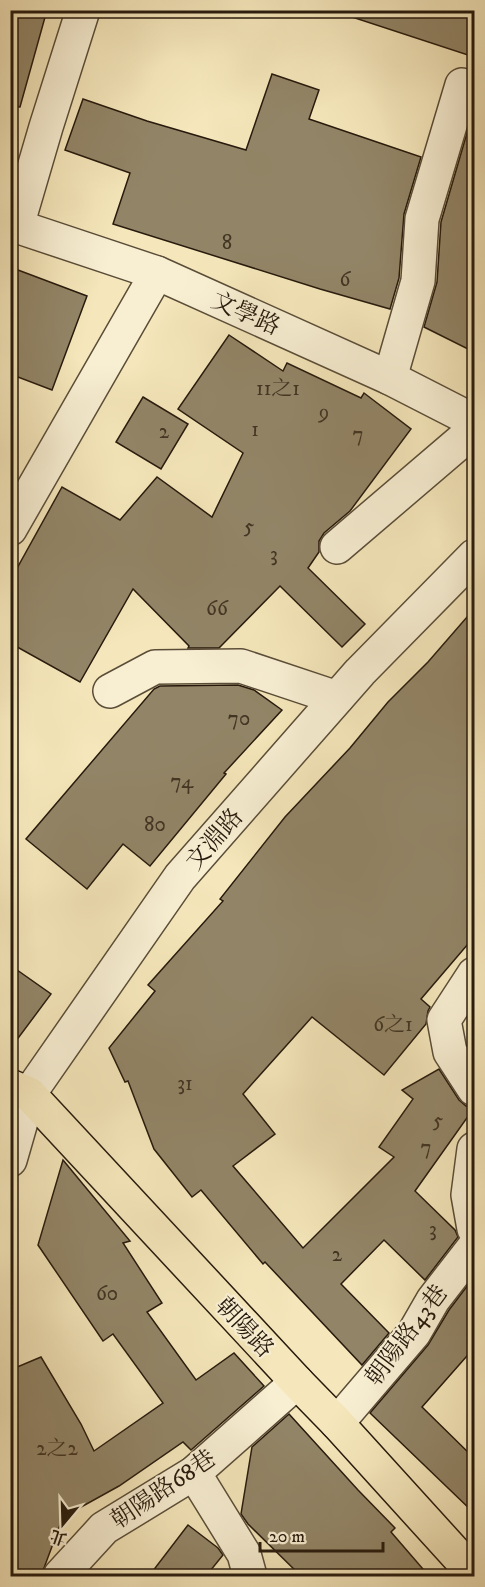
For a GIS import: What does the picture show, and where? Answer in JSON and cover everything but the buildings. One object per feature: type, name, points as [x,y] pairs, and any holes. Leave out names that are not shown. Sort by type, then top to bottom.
[{"type":"main road","name":"朝陽路","points":[[20,1090],[337,1423],[474,1574]]},
{"type":"street","points":[[14,225],[83,10]]},
{"type":"street","points":[[390,378],[418,281],[422,219],[462,85]]},
{"type":"street","name":"文學路","points":[[14,225],[157,273],[390,378],[474,421]]},
{"type":"street","points":[[10,529],[157,273]]},
{"type":"street","points":[[337,547],[474,430]]},
{"type":"street","name":"文淵路","points":[[10,1160],[20,1090],[180,877],[360,672],[474,556]]},
{"type":"street","points":[[110,691],[155,667],[241,666],[337,698]]},
{"type":"street","points":[[474,975],[444,1020],[450,1052],[474,1089]]},
{"type":"street","points":[[474,1149],[468,1195],[474,1229]]},
{"type":"street","name":"朝陽路43巷","points":[[337,1423],[414,1333],[433,1300],[474,1247]]},
{"type":"street","name":"朝陽路68巷","points":[[60,1576],[104,1528],[194,1473],[297,1382]]},
{"type":"street","points":[[194,1473],[244,1554],[250,1576]]}]
